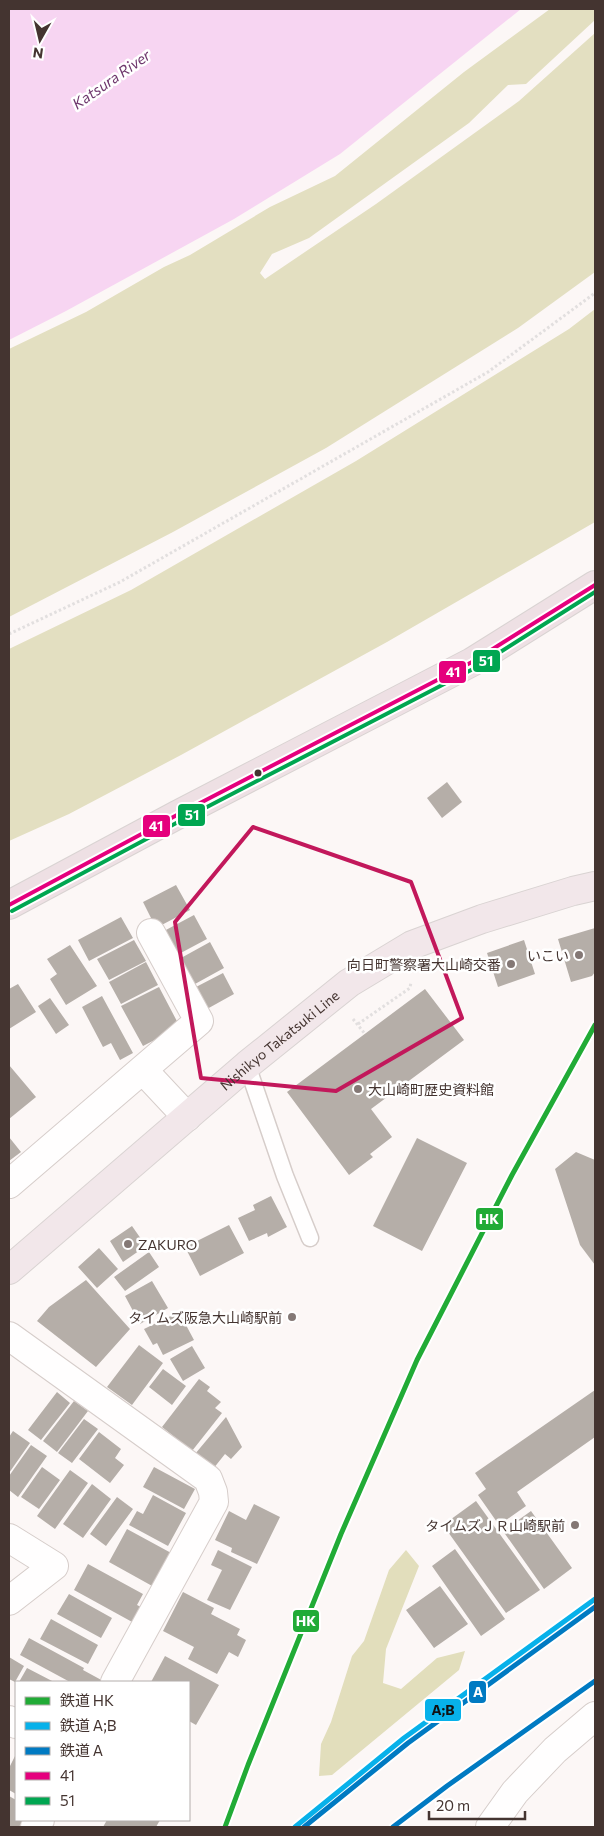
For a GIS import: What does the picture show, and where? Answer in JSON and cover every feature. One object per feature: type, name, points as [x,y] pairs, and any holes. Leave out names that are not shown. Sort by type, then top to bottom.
[{"type":"highway","points":[[9,905],[177,815],[472,662],[595,585]]},
{"type":"main road","name":"Nishikyo Takatsuki Line","points":[[9,1270],[248,1065],[349,983],[412,945],[482,919],[573,890],[595,886]]},
{"type":"street","points":[[9,1184],[199,1021],[151,933]]},
{"type":"street","points":[[143,1070],[187,1117]]},
{"type":"street","points":[[9,1336],[208,1479],[213,1492],[214,1502],[116,1681]]},
{"type":"street","points":[[9,1538],[54,1566],[9,1601]]},
{"type":"street","points":[[490,1827],[515,1792],[555,1750],[595,1716]]},
{"type":"lane","points":[[248,1065],[285,1176],[310,1238]]},
{"type":"path","points":[[9,634],[120,582],[488,372],[595,293]]},
{"type":"path","points":[[365,1034],[358,1024],[410,988],[413,976]]},
{"type":"highlighted area","points":[[253,827],[411,882],[462,1018],[336,1091],[201,1078],[175,922]]},
{"type":"shaded area","points":[[550,9],[595,9],[595,20],[526,84],[508,85],[469,123],[309,238],[272,254],[260,273],[265,279],[376,204],[519,101],[595,33],[595,272],[518,328],[326,448],[173,532],[9,617],[9,349],[86,312],[164,267],[190,255],[270,207],[335,176],[464,72]]},
{"type":"shaded area","points":[[595,309],[595,522],[387,642],[181,755],[69,814],[9,841],[9,649],[131,590],[356,461],[569,329]]},
{"type":"shaded area","points":[[406,1550],[419,1566],[386,1649],[383,1683],[401,1689],[437,1658],[465,1651],[459,1670],[332,1775],[319,1776],[321,1744],[331,1722],[352,1656],[364,1641],[389,1570]]},
{"type":"water","name":"Katsura River","points":[[9,9],[521,9],[340,154],[234,219],[9,340]]},
{"type":"building","points":[[447,782],[462,802],[442,818],[427,798]]},
{"type":"building","points":[[176,885],[190,910],[156,928],[143,902]]},
{"type":"building","points":[[194,915],[207,939],[177,955],[164,931]]},
{"type":"building","points":[[121,917],[133,938],[89,961],[78,940]]},
{"type":"building","name":"いこい","points":[[595,928],[595,972],[592,976],[571,982],[558,939]]},
{"type":"building","points":[[134,940],[146,961],[109,980],[97,959]]},
{"type":"building","name":"向日町警察署大山崎交番","points":[[524,940],[535,974],[498,987],[487,953]]},
{"type":"building","points":[[210,942],[224,968],[195,984],[181,958]]},
{"type":"building","points":[[70,945],[97,986],[66,1005],[50,979],[57,974],[47,959]]},
{"type":"building","points":[[146,962],[158,985],[121,1004],[109,982]]},
{"type":"building","points":[[223,973],[234,994],[207,1009],[196,987]]},
{"type":"building","points":[[18,984],[36,1012],[9,1029],[9,989]]},
{"type":"building","points":[[159,987],[180,1027],[143,1046],[121,1006]]},
{"type":"building","points":[[425,989],[464,1040],[371,1109],[392,1137],[370,1154],[373,1157],[349,1175],[287,1092]]},
{"type":"building","points":[[102,996],[133,1053],[120,1060],[111,1043],[103,1047],[82,1007]]},
{"type":"building","points":[[50,998],[69,1025],[56,1034],[38,1006]]},
{"type":"building","points":[[9,1065],[36,1097],[9,1119]]},
{"type":"building","points":[[9,1137],[21,1152],[9,1161]]},
{"type":"building","points":[[417,1138],[467,1163],[422,1251],[373,1226]]},
{"type":"building","points":[[576,1152],[595,1160],[595,1265],[580,1245],[555,1169]]},
{"type":"building","points":[[271,1196],[287,1227],[268,1237],[267,1233],[249,1241],[238,1218],[255,1210],[253,1205]]},
{"type":"building","points":[[229,1225],[244,1253],[200,1276],[185,1247]]},
{"type":"building","name":"ZAKURO","points":[[132,1226],[146,1246],[123,1262],[110,1241]]},
{"type":"building","points":[[99,1248],[118,1269],[97,1288],[78,1267]]},
{"type":"building","points":[[149,1252],[159,1267],[125,1291],[114,1277]]},
{"type":"building","points":[[86,1280],[130,1329],[96,1367],[37,1321],[49,1307]]},
{"type":"building","points":[[152,1281],[168,1308],[140,1324],[125,1296]]},
{"type":"building","points":[[179,1312],[194,1340],[163,1355],[157,1343],[153,1345],[144,1329]]},
{"type":"building","points":[[139,1345],[163,1363],[132,1405],[107,1387]]},
{"type":"building","points":[[192,1346],[205,1368],[183,1381],[170,1359]]},
{"type":"building","points":[[163,1369],[186,1386],[172,1405],[149,1387]]},
{"type":"building","points":[[199,1379],[210,1387],[207,1391],[221,1402],[215,1408],[222,1413],[192,1451],[162,1427]]},
{"type":"building","points":[[595,1390],[595,1437],[517,1492],[526,1506],[499,1525],[478,1495],[486,1489],[475,1473]]},
{"type":"building","points":[[57,1392],[70,1403],[41,1440],[28,1430]]},
{"type":"building","points":[[74,1401],[88,1411],[57,1452],[43,1441]]},
{"type":"building","points":[[226,1417],[242,1447],[231,1459],[225,1454],[213,1469],[195,1454]]},
{"type":"building","points":[[84,1419],[98,1429],[72,1463],[58,1453]]},
{"type":"building","points":[[13,1431],[30,1443],[9,1473],[9,1437]]},
{"type":"building","points":[[99,1432],[121,1449],[115,1458],[124,1465],[110,1483],[79,1459]]},
{"type":"building","points":[[31,1445],[47,1456],[18,1497],[9,1490],[9,1476]]},
{"type":"building","points":[[42,1467],[60,1480],[39,1509],[21,1497]]},
{"type":"building","points":[[154,1467],[195,1489],[184,1509],[143,1487]]},
{"type":"building","points":[[70,1470],[88,1483],[55,1529],[37,1516]]},
{"type":"building","points":[[92,1484],[111,1499],[83,1538],[63,1524]]},
{"type":"building","points":[[153,1495],[186,1513],[168,1546],[129,1525],[137,1511],[143,1514]]},
{"type":"building","points":[[117,1497],[133,1509],[106,1546],[90,1534]]},
{"type":"building","points":[[476,1501],[540,1590],[506,1613],[443,1525]]},
{"type":"building","points":[[254,1504],[280,1517],[257,1564],[231,1552],[232,1548],[215,1540],[229,1511],[246,1520]]},
{"type":"building","points":[[531,1511],[572,1568],[544,1589],[503,1531]]},
{"type":"building","points":[[127,1529],[173,1554],[154,1587],[109,1562]]},
{"type":"building","points":[[455,1549],[505,1619],[481,1636],[432,1566]]},
{"type":"building","points":[[218,1550],[252,1567],[230,1610],[207,1600],[222,1570],[211,1565]]},
{"type":"building","points":[[88,1564],[143,1594],[137,1605],[143,1608],[134,1623],[74,1590]]},
{"type":"building","points":[[440,1586],[468,1624],[434,1648],[406,1610]]},
{"type":"building","points":[[183,1592],[214,1608],[211,1614],[240,1629],[237,1635],[246,1640],[238,1657],[229,1652],[217,1674],[188,1659],[194,1647],[163,1631]]},
{"type":"building","points":[[69,1594],[112,1618],[101,1638],[57,1614]]},
{"type":"building","points":[[51,1619],[98,1645],[88,1664],[40,1639]]},
{"type":"building","points":[[29,1638],[84,1668],[83,1670],[103,1681],[68,1681],[20,1655]]},
{"type":"building","points":[[165,1656],[219,1685],[196,1725],[190,1722],[190,1681],[152,1681]]},
{"type":"building","points":[[9,1657],[24,1666],[15,1682],[9,1679]]},
{"type":"building","points":[[27,1668],[52,1681],[20,1681]]},
{"type":"building","points":[[15,1756],[15,1793],[9,1790],[9,1768]]},
{"type":"building","points":[[9,1796],[15,1799],[15,1821],[22,1821],[19,1827],[9,1827]]},
{"type":"building","points":[[106,1821],[159,1821],[156,1827],[103,1827]]},
{"type":"rail line","name":"HK","points":[[225,1827],[341,1534],[417,1360],[512,1175],[595,1025]]},
{"type":"rail line","name":"A;B","points":[[295,1827],[404,1738],[595,1599]]},
{"type":"rail line","name":"A","points":[[304,1827],[408,1743],[595,1607]]},
{"type":"rail line","name":"A","points":[[393,1827],[447,1786],[595,1681]]},
{"type":"transit line","name":"41","points":[[9,905],[177,815],[472,662],[595,585]]},
{"type":"transit line","name":"51","points":[[12,911],[180,821],[475,668],[595,592]]},
{"type":"place","name":"いこい","points":[[579,955]]},
{"type":"place","name":"向日町警察署大山崎交番","points":[[511,964]]},
{"type":"place","name":"大山崎町歴史資料館","points":[[358,1089]]},
{"type":"place","name":"ZAKURO","points":[[128,1244]]},
{"type":"place","name":"タイムズ阪急大山崎駅前","points":[[292,1317]]},
{"type":"place","name":"タイムズＪＲ山崎駅前","points":[[575,1525]]}]
